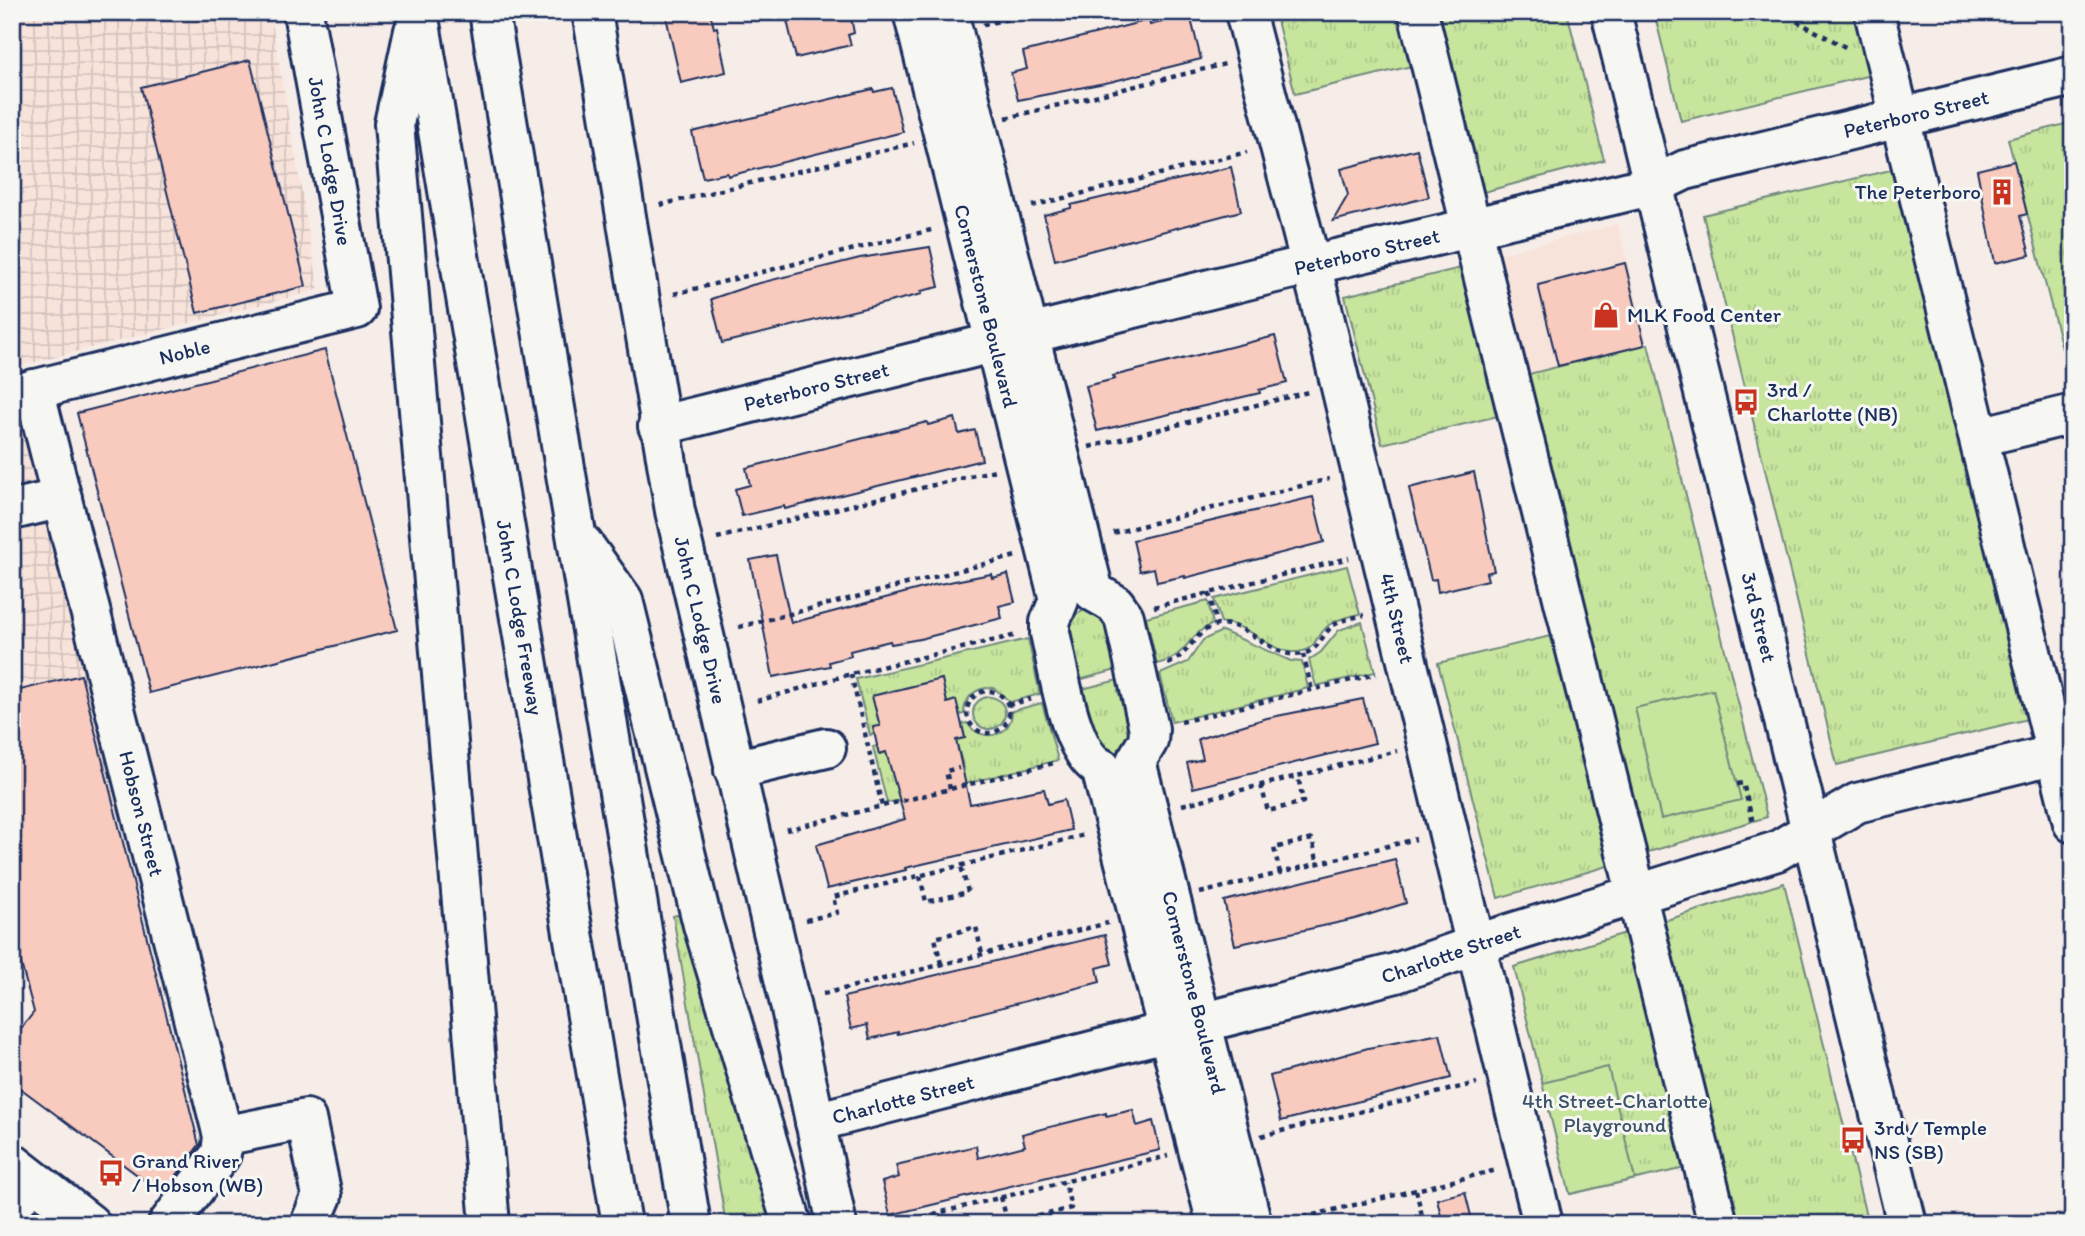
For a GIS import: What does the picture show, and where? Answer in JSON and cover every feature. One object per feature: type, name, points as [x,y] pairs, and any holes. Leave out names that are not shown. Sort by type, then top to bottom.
[{"type":"main road","name":"John C Lodge Drive","points":[[303,12],[357,309]]},
{"type":"main road","points":[[418,12],[394,124],[490,1224]]},
{"type":"main road","name":"John C Lodge Freeway","points":[[418,12],[622,1224]]},
{"type":"main road","points":[[489,12],[579,538],[691,1224]]},
{"type":"main road","name":"John C Lodge Drive","points":[[592,12],[659,426],[698,621],[815,1122],[836,1224]]},
{"type":"main road","name":"Cornerstone Boulevard","points":[[913,12],[1012,338],[1076,596],[1050,621],[1053,644],[1078,744],[1091,764],[1118,765],[1186,1029],[1252,1224]]},
{"type":"main road","name":"4th Street","points":[[1245,12],[1311,265],[1543,1224]]},
{"type":"main road","points":[[1418,12],[1718,1224]]},
{"type":"main road","name":"3rd Street","points":[[1611,12],[1907,1224]]},
{"type":"main road","points":[[1874,12],[1979,437],[2065,752],[2073,823]]},
{"type":"main road","name":"Cornerstone Boulevard","points":[[962,20],[1012,338]]},
{"type":"main road","name":"Peterboro Street","points":[[659,426],[1311,265],[1654,185],[1685,170],[2073,76]]},
{"type":"main road","name":"Noble","points":[[23,392],[357,309]]},
{"type":"main road","name":"Hobson Street","points":[[23,392],[62,498],[223,1136]]},
{"type":"main road","points":[[1979,437],[2073,414]]},
{"type":"main road","points":[[12,510],[62,498]]},
{"type":"main road","points":[[579,538],[623,600],[703,925],[792,1224]]},
{"type":"main road","points":[[1076,596],[1115,604],[1124,617],[1149,729],[1148,741],[1118,765]]},
{"type":"main road","points":[[734,770],[826,748]]},
{"type":"main road","name":"Charlotte Street","points":[[815,1122],[1383,977],[1476,945],[1777,851],[1857,803],[2065,752]]},
{"type":"main road","name":"Cornerstone Boulevard","points":[[1186,1029],[1217,1224]]},
{"type":"main road","points":[[168,1224],[220,1154],[223,1136],[306,1119],[322,1196],[310,1224]]},
{"type":"main road","points":[[19,1182],[90,1224]]},
{"type":"path","points":[[962,20],[1036,12]]},
{"type":"path","points":[[1779,12],[1888,69]]},
{"type":"path","points":[[998,120],[1229,63]]},
{"type":"path","points":[[660,205],[924,141]]},
{"type":"path","points":[[1020,208],[1251,151]]},
{"type":"path","points":[[674,294],[946,226]]},
{"type":"path","points":[[1081,449],[1311,391]]},
{"type":"path","points":[[717,538],[1004,468]]},
{"type":"path","points":[[1102,536],[1332,478]]},
{"type":"path","points":[[739,627],[1026,554]]},
{"type":"path","points":[[1151,607],[1352,558]]},
{"type":"path","points":[[1209,593],[1217,625]]},
{"type":"path","points":[[1162,666],[1180,659],[1203,631],[1217,625],[1240,629],[1282,652],[1303,654],[1317,647],[1334,625],[1366,615]]},
{"type":"path","points":[[757,701],[851,674],[1019,634]]},
{"type":"path","points":[[1303,654],[1312,690]]},
{"type":"path","points":[[1180,722],[1381,673]]},
{"type":"path","points":[[851,674],[882,806]]},
{"type":"path","points":[[983,691],[997,693],[1008,705],[1005,724],[994,732],[981,731],[968,717],[969,704],[983,691]]},
{"type":"path","points":[[1008,705],[1044,695]]},
{"type":"path","points":[[960,718],[968,717]]},
{"type":"path","points":[[1171,808],[1400,750]]},
{"type":"path","points":[[786,830],[1063,760]]},
{"type":"path","points":[[950,789],[946,771],[959,768]]},
{"type":"path","points":[[1261,785],[1268,811],[1303,802],[1297,776]]},
{"type":"path","points":[[1737,784],[1743,783],[1754,825]]},
{"type":"path","points":[[806,920],[837,913],[834,897],[1097,832]]},
{"type":"path","points":[[1193,895],[1422,838]]},
{"type":"path","points":[[1280,873],[1274,848],[1302,841],[1311,839],[1318,864]]},
{"type":"path","points":[[920,876],[926,902],[946,898],[968,892],[961,866]]},
{"type":"path","points":[[823,993],[1119,920]]},
{"type":"path","points":[[941,964],[935,937],[976,927],[982,954]]},
{"type":"path","points":[[1254,1138],[1482,1082]]},
{"type":"path","points":[[894,1224],[1176,1154]]},
{"type":"path","points":[[1279,1224],[1504,1168]]},
{"type":"path","points":[[1002,1197],[1009,1224],[1071,1208],[1065,1182]]},
{"type":"path","points":[[1416,1189],[1424,1224]]},
{"type":"shaded area","points":[[12,12],[270,12],[319,290],[12,368]]},
{"type":"shaded area","points":[[1618,224],[1648,344],[1517,377],[1487,257]]},
{"type":"shaded area","points":[[24,421],[121,810],[12,838],[12,424]]},
{"type":"green space","points":[[1275,12],[1407,12],[1420,64],[1295,94]]},
{"type":"green space","points":[[1423,12],[1567,12],[1604,160],[1476,194]]},
{"type":"green space","points":[[1654,12],[1864,12],[1879,73],[1681,121]]},
{"type":"green space","points":[[2073,122],[2073,391],[2008,139]]},
{"type":"green space","points":[[1903,167],[2036,717],[1837,765],[1703,215]]},
{"type":"green space","points":[[1469,266],[1506,414],[1382,444],[1345,296]]},
{"type":"green space","points":[[1648,344],[1767,817],[1635,856],[1517,377]]},
{"type":"green space","points":[[1347,566],[1360,614],[1329,625],[1308,649],[1287,651],[1240,627],[1221,623],[1214,599]]},
{"type":"green space","points":[[1208,601],[1213,624],[1198,633],[1176,656],[1157,664],[1146,617]]},
{"type":"green space","points":[[1085,610],[1094,612],[1107,624],[1120,669],[1075,681],[1065,625],[1070,617]]},
{"type":"green space","points":[[1362,622],[1375,672],[1316,686],[1309,660],[1321,652],[1339,630]]},
{"type":"green space","points":[[1222,631],[1291,661],[1302,662],[1308,688],[1172,722],[1160,674],[1188,662],[1203,640]]},
{"type":"green space","points":[[1559,634],[1618,863],[1498,898],[1438,663]]},
{"type":"green space","points":[[1028,639],[1040,694],[1010,702],[994,688],[982,689],[969,698],[964,714],[960,715],[956,700],[947,703],[941,679],[872,696],[880,726],[873,727],[874,734],[870,735],[856,679]]},
{"type":"green space","points":[[1122,679],[1133,725],[1124,747],[1116,752],[1099,750],[1078,690]]},
{"type":"green space","points":[[1713,690],[1741,800],[1661,819],[1635,708]]},
{"type":"green space","points":[[989,697],[1001,701],[1005,713],[1001,725],[989,729],[977,725],[973,713],[977,701]]},
{"type":"green space","points":[[1042,703],[1058,760],[954,787],[951,773],[964,770],[956,740],[965,737],[962,724],[967,723],[980,733],[995,735],[1007,727],[1012,711]]},
{"type":"green space","points":[[877,746],[879,754],[886,752],[946,789],[887,803],[873,747]]},
{"type":"green space","points":[[1784,883],[1868,1224],[1728,1224],[1654,924]]},
{"type":"green space","points":[[688,912],[775,1224],[726,1224],[673,916]]},
{"type":"green space","name":"4th Street-Charlotte Playground","points":[[1635,930],[1694,1166],[1570,1194],[1514,967]]},
{"type":"green space","points":[[1608,1067],[1635,1179],[1570,1194],[1542,1083]]},
{"type":"building","points":[[665,12],[710,12],[714,28],[717,27],[726,72],[681,83]]},
{"type":"building","points":[[785,12],[850,12],[854,33],[848,35],[851,45],[796,58]]},
{"type":"building","points":[[1190,15],[1201,59],[1110,82],[1018,100],[1011,73],[1027,69],[1023,52],[1149,20],[1150,25]]},
{"type":"building","points":[[250,60],[306,286],[197,313],[141,87]]},
{"type":"building","points":[[892,88],[903,132],[728,176],[727,173],[703,178],[692,132],[873,89],[874,92]]},
{"type":"building","points":[[1417,149],[1429,197],[1333,221],[1348,195],[1341,169]]},
{"type":"building","name":"The Peterboro","points":[[2014,161],[2027,214],[2020,216],[2030,255],[1995,263],[1977,170]]},
{"type":"building","points":[[1231,167],[1241,211],[1055,260],[1044,215],[1071,208],[1071,205]]},
{"type":"building","points":[[930,247],[939,287],[921,291],[922,294],[722,343],[711,299],[752,285],[860,258]]},
{"type":"building","points":[[1625,263],[1645,345],[1558,366],[1538,285]]},
{"type":"building","points":[[1275,336],[1287,383],[1259,390],[1260,393],[1097,431],[1086,386],[1115,379],[1113,376]]},
{"type":"building","points":[[325,350],[397,630],[149,693],[77,413]]},
{"type":"building","points":[[955,418],[959,434],[975,430],[982,460],[785,509],[784,506],[742,516],[735,489],[750,485],[746,468],[927,422],[928,425]]},
{"type":"building","points":[[1474,472],[1494,571],[1486,573],[1488,580],[1438,592],[1436,579],[1431,580],[1409,488]]},
{"type":"building","points":[[1313,497],[1324,542],[1185,578],[1157,582],[1154,568],[1140,571],[1133,540]]},
{"type":"building","points":[[776,555],[791,623],[934,585],[991,574],[992,578],[1008,574],[1015,602],[999,606],[1002,618],[920,639],[891,644],[890,641],[850,651],[851,656],[829,662],[830,666],[773,677],[750,560]]},
{"type":"building","points":[[81,675],[199,1145],[163,1194],[12,1082],[12,1040],[34,1012],[12,930],[12,692]]},
{"type":"building","points":[[942,679],[947,703],[956,700],[965,738],[956,740],[970,804],[1044,789],[1048,804],[1064,800],[1071,830],[827,889],[816,845],[905,819],[886,752],[879,754],[873,727],[880,726],[872,696]]},
{"type":"building","points":[[1363,699],[1375,743],[1193,788],[1187,763],[1203,759],[1198,739],[1267,718]]},
{"type":"building","points":[[1395,859],[1406,903],[1355,919],[1235,945],[1224,901]]},
{"type":"building","points":[[1105,935],[1112,964],[1097,968],[1100,982],[898,1034],[870,1039],[867,1025],[851,1029],[844,997]]},
{"type":"building","points":[[1440,1034],[1451,1078],[1281,1121],[1270,1076],[1368,1048]]},
{"type":"building","points":[[1133,1110],[1137,1126],[1153,1121],[1160,1150],[890,1215],[882,1182],[899,1177],[896,1165],[976,1146],[978,1158],[1025,1146],[1022,1134],[1106,1113],[1106,1116]]},
{"type":"building","points":[[1465,1192],[1473,1224],[1443,1224],[1437,1199]]},
{"type":"place","name":"The Peterboro","points":[[2002,192]]},
{"type":"place","name":"MLK Food Center","points":[[1606,315]]},
{"type":"place","name":"3rd / Charlotte (NB)","points":[[1746,402]]},
{"type":"place","name":"3rd / Temple NS (SB)","points":[[1853,1140]]},
{"type":"place","name":"Grand River / Hobson (WB)","points":[[111,1173]]}]
